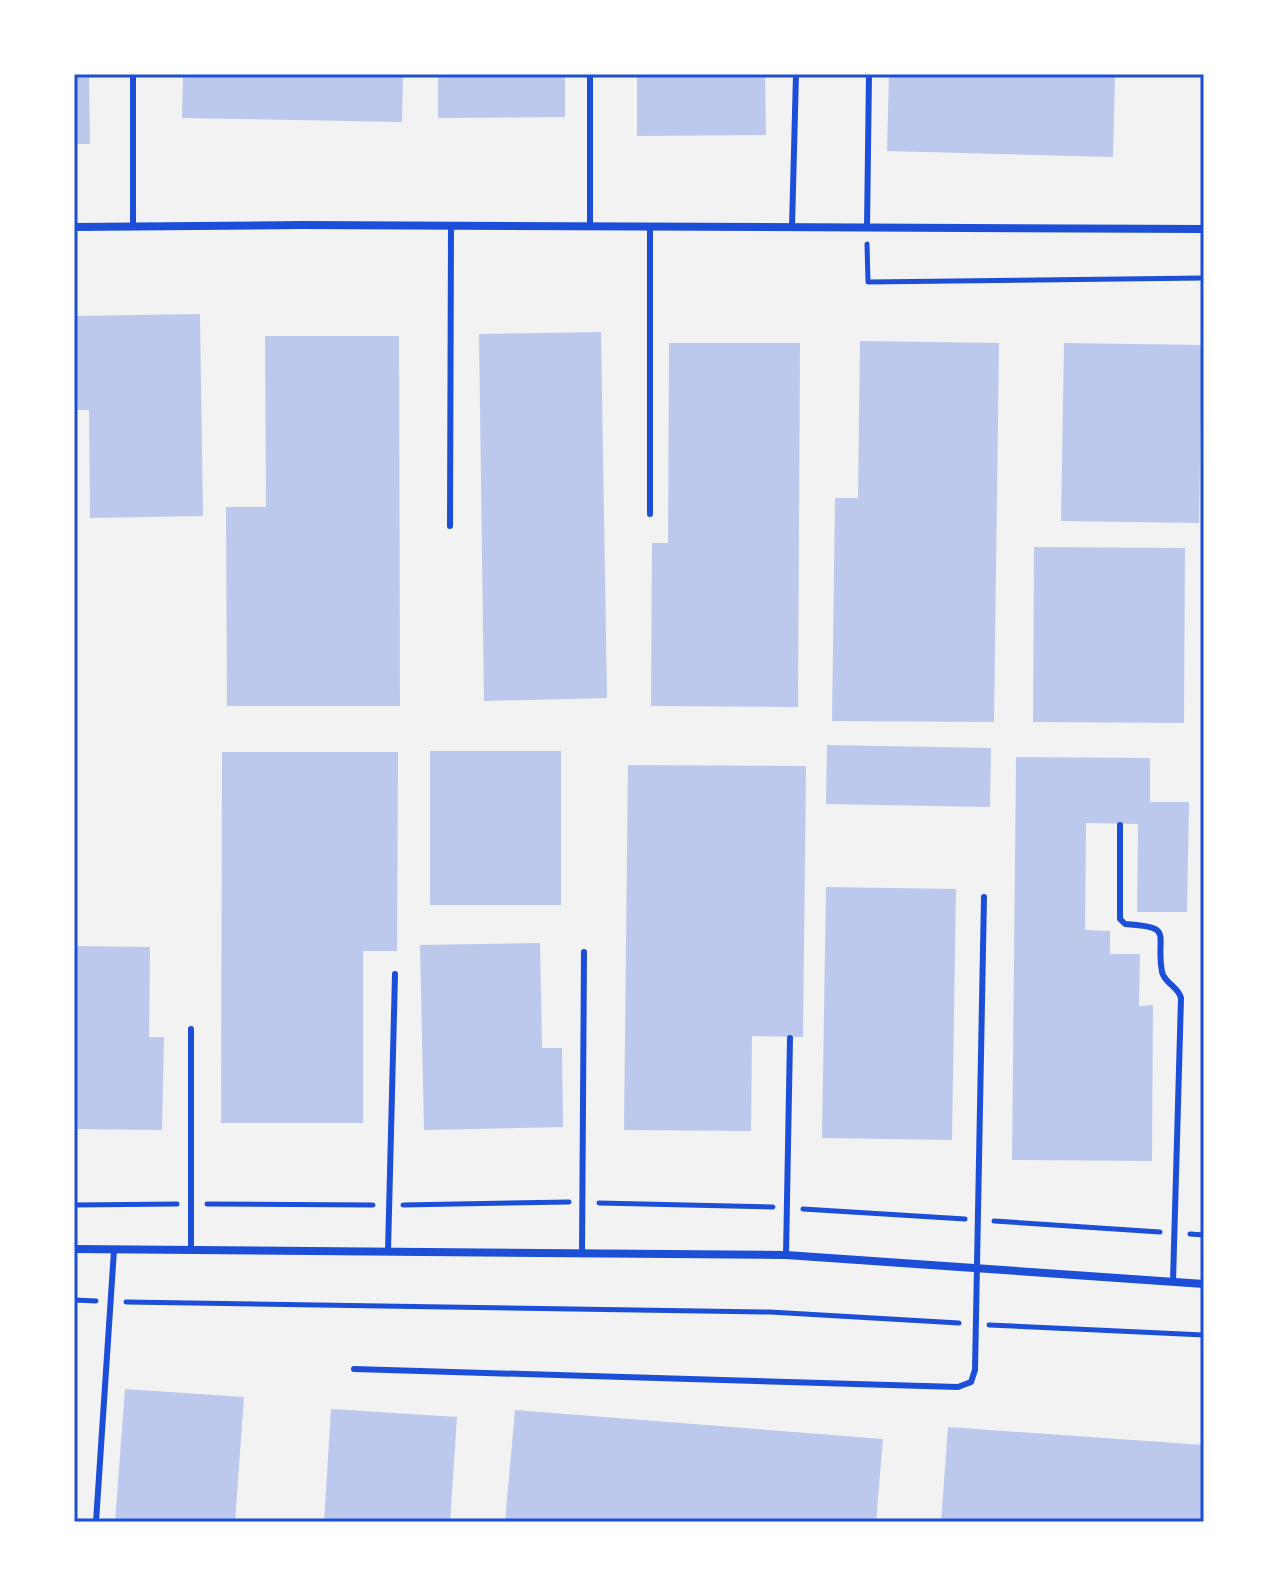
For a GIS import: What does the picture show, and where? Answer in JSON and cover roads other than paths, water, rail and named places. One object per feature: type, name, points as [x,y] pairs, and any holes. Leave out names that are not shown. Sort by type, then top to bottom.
[{"type":"street","points":[[74,227],[1204,229]]},
{"type":"street","points":[[74,1249],[786,1255],[1204,1284]]},
{"type":"lane","points":[[133,74],[133,225]]},
{"type":"lane","points":[[590,74],[590,227]]},
{"type":"lane","points":[[792,227],[796,74]]},
{"type":"lane","points":[[867,227],[869,74]]},
{"type":"lane","points":[[450,526],[451,227]]},
{"type":"lane","points":[[650,227],[650,514]]},
{"type":"lane","points":[[1120,825],[1120,919],[1125,924],[1153,926],[1158,930],[1161,936],[1162,973],[1179,990],[1181,998],[1173,1282]]},
{"type":"lane","points":[[354,1369],[958,1387],[971,1382],[978,1267],[984,897]]},
{"type":"lane","points":[[582,1254],[584,952]]},
{"type":"lane","points":[[388,1252],[395,974]]},
{"type":"lane","points":[[191,1029],[191,1250]]},
{"type":"lane","points":[[786,1255],[790,1038]]},
{"type":"lane","points":[[96,1522],[114,1250]]}]
